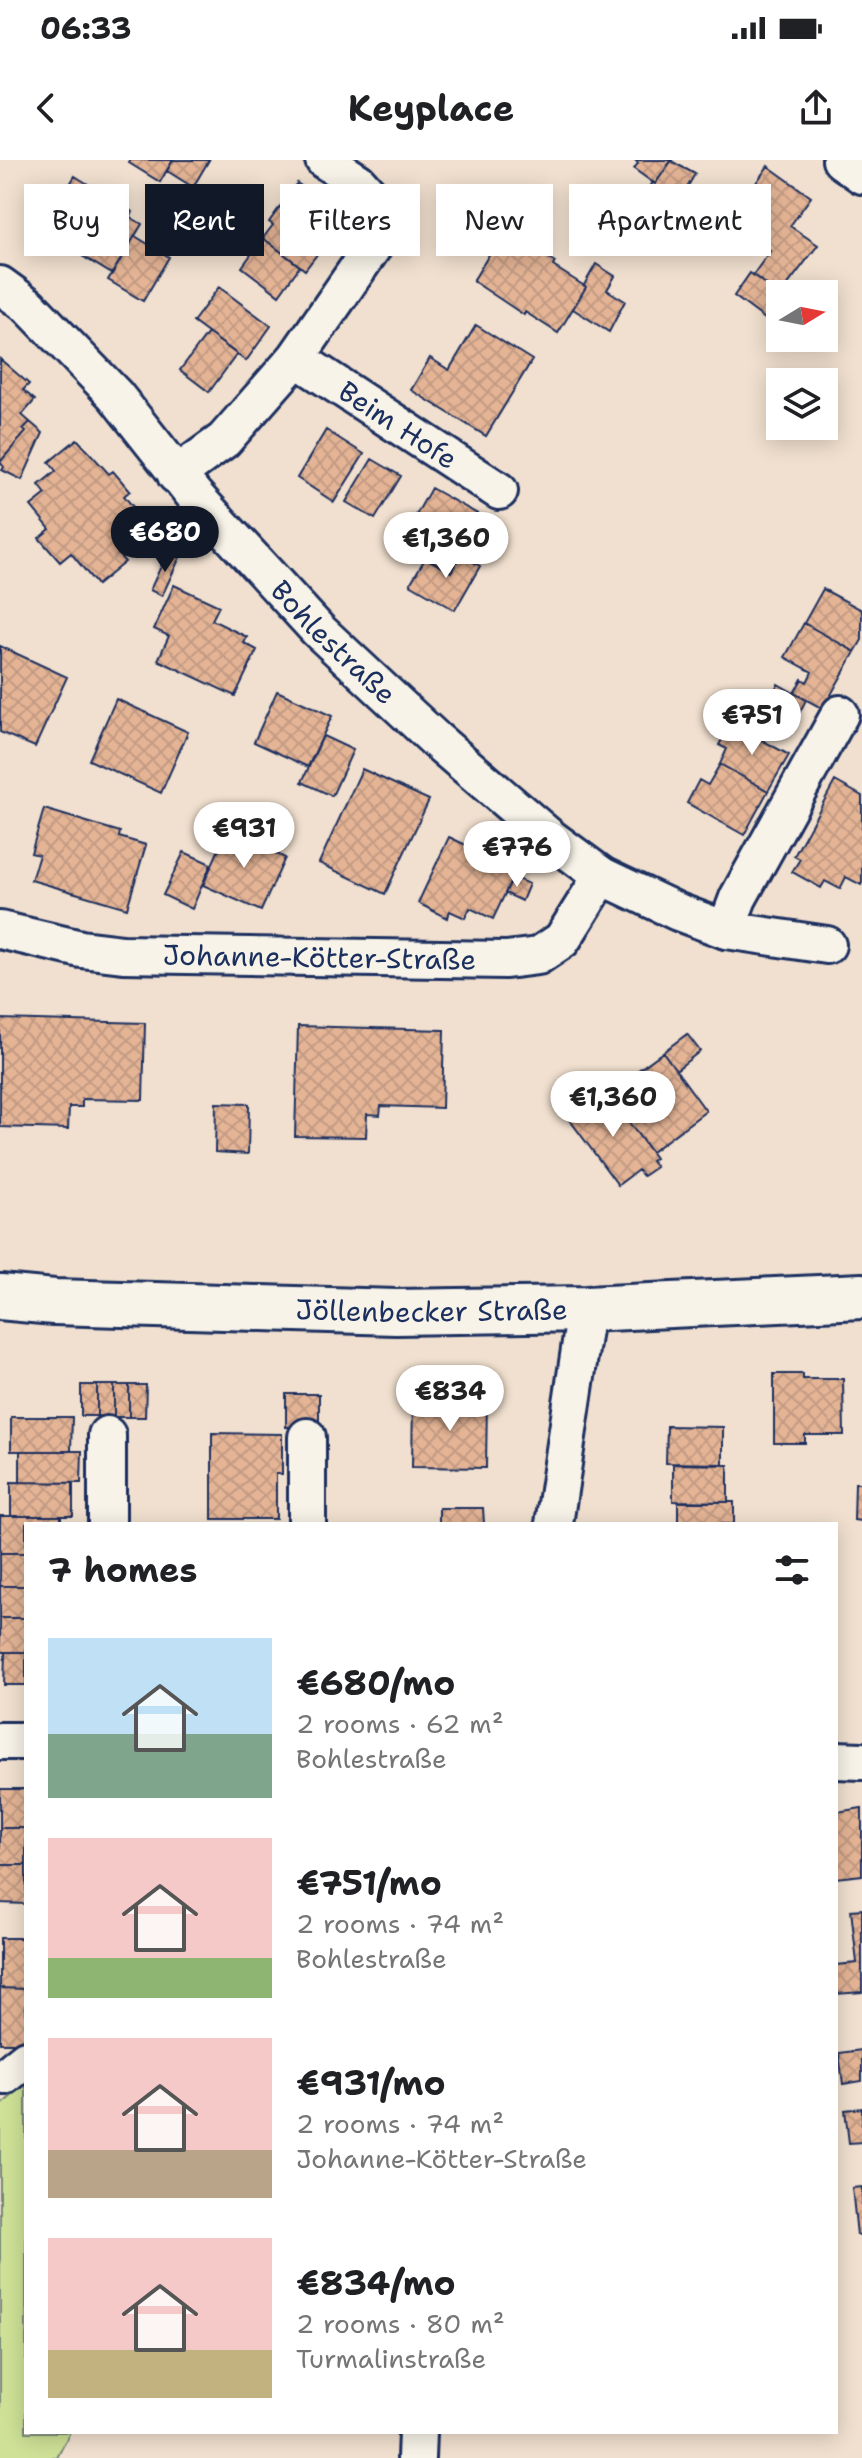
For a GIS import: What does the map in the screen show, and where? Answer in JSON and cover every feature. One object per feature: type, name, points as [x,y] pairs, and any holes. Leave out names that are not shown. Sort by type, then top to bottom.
[{"type":"main road","name":"Jöllenbecker Straße","points":[[0,1297],[54,1302],[396,1312],[586,1309],[862,1296]]},
{"type":"street","points":[[176,475],[224,440],[296,358],[372,248],[382,209],[358,182],[324,160]]},
{"type":"street","points":[[841,160],[862,175]]},
{"type":"street","name":"Bohlestraße","points":[[0,285],[29,306],[115,395],[176,475],[318,630],[436,740],[549,837],[602,876],[678,912],[726,930],[827,945]]},
{"type":"street","name":"Beim Hofe","points":[[296,358],[499,491]]},
{"type":"street","points":[[726,930],[738,898],[840,714]]},
{"type":"street","name":"Johanne-Kötter-Straße","points":[[0,930],[81,949],[123,954],[506,960],[538,956],[562,940],[602,876]]},
{"type":"street","points":[[554,1522],[586,1309]]},
{"type":"street","points":[[107,1435],[107,1522]]},
{"type":"street","points":[[307,1437],[307,1522]]},
{"type":"street","points":[[0,1741],[24,1741]]},
{"type":"street","points":[[838,1760],[862,1761]]},
{"type":"street","points":[[416,2458],[417,2434]]},
{"type":"green space","points":[[24,2086],[24,2434],[69,2434],[57,2458],[0,2458],[0,2106]]},
{"type":"building","points":[[129,160],[173,160],[160,182],[129,163]]},
{"type":"building","points":[[173,160],[209,160],[195,184],[188,184],[167,171]]},
{"type":"building","points":[[635,160],[672,160],[655,184],[634,169],[638,163]]},
{"type":"building","points":[[671,161],[695,174],[689,184],[655,184]]},
{"type":"building","points":[[768,166],[811,197],[790,226],[818,245],[791,280],[766,280],[766,285],[753,275],[766,256],[771,256],[771,184],[755,184]]},
{"type":"building","points":[[75,176],[88,184],[70,184]]},
{"type":"building","points":[[280,207],[280,251],[264,239],[273,225],[269,222]]},
{"type":"building","points":[[129,210],[133,212],[130,217],[142,224],[129,246]]},
{"type":"building","points":[[135,236],[145,242],[145,256],[169,257],[143,301],[108,280],[123,256],[129,256],[129,246]]},
{"type":"building","points":[[264,239],[280,251],[280,256],[287,256],[300,266],[279,295],[242,267],[250,256],[264,256]]},
{"type":"building","points":[[82,256],[123,256],[112,274]]},
{"type":"building","points":[[287,256],[316,256],[305,270]]},
{"type":"building","points":[[488,256],[546,256],[555,262],[553,266],[586,287],[558,333],[473,281]]},
{"type":"building","points":[[596,264],[615,276],[607,290],[625,301],[609,332],[573,309]]},
{"type":"building","points":[[750,273],[766,285],[765,319],[734,296]]},
{"type":"building","points":[[219,287],[271,326],[246,361],[193,322]]},
{"type":"building","points":[[476,325],[532,360],[486,436],[411,390],[430,358],[449,370]]},
{"type":"building","points":[[208,333],[237,354],[209,392],[180,370]]},
{"type":"building","points":[[0,359],[29,384],[23,390],[35,400],[22,415],[30,422],[23,429],[26,432],[0,462]]},
{"type":"building","points":[[30,422],[43,433],[22,480],[2,470],[4,467],[0,462],[26,432],[23,429]]},
{"type":"building","points":[[326,430],[364,454],[334,502],[297,478]]},
{"type":"building","points":[[77,439],[109,474],[113,471],[130,491],[124,496],[143,519],[128,531],[135,540],[118,554],[125,562],[97,585],[71,553],[60,562],[39,538],[50,529],[31,506],[46,494],[39,485],[56,471],[49,462]]},
{"type":"building","points":[[372,459],[401,476],[375,519],[346,502]]},
{"type":"building","points":[[431,488],[481,516],[451,572],[400,544]]},
{"type":"building","points":[[168,551],[180,557],[162,596],[150,590]]},
{"type":"building","points":[[461,555],[480,566],[455,610],[410,584],[426,557],[451,572]]},
{"type":"building","points":[[174,585],[219,606],[212,620],[247,637],[244,643],[257,650],[235,696],[158,660],[169,636],[154,629]]},
{"type":"building","points":[[823,589],[862,610],[862,640],[855,652],[804,623]]},
{"type":"building","points":[[804,623],[855,652],[823,709],[794,693],[802,679],[807,682],[812,672],[785,657]]},
{"type":"building","points":[[0,646],[67,677],[35,747],[0,732]]},
{"type":"building","points":[[778,684],[806,700],[797,717],[769,701]]},
{"type":"building","points":[[277,691],[332,716],[308,767],[254,742]]},
{"type":"building","points":[[116,699],[188,732],[161,793],[89,760]]},
{"type":"building","points":[[731,723],[789,755],[768,791],[720,764],[727,749],[719,745]]},
{"type":"building","points":[[323,736],[353,750],[332,796],[302,782]]},
{"type":"building","points":[[720,764],[768,791],[744,835],[687,803],[699,780],[708,785]]},
{"type":"building","points":[[362,769],[429,800],[385,894],[319,863]]},
{"type":"building","points":[[835,781],[862,796],[862,883],[846,877],[840,889],[825,881],[821,888],[792,872],[800,859],[794,856]]},
{"type":"building","points":[[44,809],[120,832],[119,837],[146,845],[127,908],[31,880],[39,855],[31,853]]},
{"type":"building","points":[[227,831],[245,839],[248,835],[268,844],[267,849],[285,858],[261,911],[203,885]]},
{"type":"building","points":[[449,837],[506,860],[501,871],[513,877],[493,919],[470,908],[465,918],[450,911],[447,918],[418,903]]},
{"type":"building","points":[[184,852],[211,864],[192,909],[163,895]]},
{"type":"building","points":[[513,877],[529,884],[522,901],[505,893]]},
{"type":"building","points":[[0,1019],[145,1023],[143,1100],[82,1099],[82,1107],[69,1107],[68,1129],[0,1127]]},
{"type":"building","points":[[298,1026],[444,1030],[442,1108],[381,1106],[380,1115],[367,1114],[366,1137],[295,1136]]},
{"type":"building","points":[[687,1034],[700,1051],[676,1070],[663,1052]]},
{"type":"building","points":[[663,1052],[706,1111],[651,1152],[607,1093]]},
{"type":"building","points":[[606,1091],[655,1158],[651,1161],[656,1167],[643,1176],[638,1170],[618,1185],[569,1119]]},
{"type":"building","points":[[216,1103],[249,1104],[248,1154],[215,1152]]},
{"type":"building","points":[[774,1374],[803,1374],[803,1379],[843,1379],[844,1435],[805,1435],[805,1443],[774,1443]]},
{"type":"building","points":[[81,1385],[97,1385],[97,1416],[81,1416]]},
{"type":"building","points":[[97,1385],[114,1385],[114,1417],[97,1416]]},
{"type":"building","points":[[114,1385],[129,1385],[129,1417],[114,1417]]},
{"type":"building","points":[[129,1385],[146,1385],[145,1417],[129,1417]]},
{"type":"building","points":[[286,1394],[319,1394],[319,1427],[286,1427]]},
{"type":"building","points":[[413,1398],[487,1399],[486,1468],[412,1467]]},
{"type":"building","points":[[11,1417],[72,1417],[71,1451],[11,1451]]},
{"type":"building","points":[[667,1426],[723,1427],[723,1464],[666,1463]]},
{"type":"building","points":[[212,1433],[282,1434],[282,1474],[276,1474],[276,1519],[212,1519]]},
{"type":"building","points":[[20,1451],[82,1451],[81,1483],[20,1482]]},
{"type":"building","points":[[673,1464],[728,1465],[728,1502],[673,1501]]},
{"type":"building","points":[[11,1482],[73,1483],[73,1516],[11,1516]]},
{"type":"building","points":[[855,1483],[862,1483],[862,1521],[854,1520]]},
{"type":"building","points":[[678,1502],[734,1502],[734,1522],[678,1522]]},
{"type":"building","points":[[439,1508],[483,1508],[484,1522],[439,1522]]},
{"type":"building","points":[[0,1516],[61,1516],[61,1522],[24,1522],[24,1553],[0,1553]]},
{"type":"building","points":[[0,1553],[24,1553],[24,1586],[0,1586]]},
{"type":"building","points":[[0,1586],[24,1586],[24,1618],[0,1618]]},
{"type":"building","points":[[0,1618],[24,1618],[24,1652],[0,1652]]},
{"type":"building","points":[[5,1652],[24,1652],[24,1685],[4,1685]]},
{"type":"building","points":[[0,1789],[24,1789],[24,1828],[0,1828]]},
{"type":"building","points":[[862,1808],[862,1875],[838,1878],[838,1812]]},
{"type":"building","points":[[0,1828],[24,1828],[24,1865],[0,1865]]},
{"type":"building","points":[[0,1865],[24,1865],[24,1904],[0,1903]]},
{"type":"building","points":[[862,1909],[862,1992],[838,1994],[838,1965],[857,1963],[851,1910]]},
{"type":"building","points":[[0,1938],[24,1938],[24,1989],[0,1988]]},
{"type":"building","points":[[0,1988],[24,1989],[24,2043],[0,2043]]},
{"type":"building","points":[[862,2050],[862,2081],[843,2084],[839,2053]]},
{"type":"building","points":[[862,2108],[862,2142],[849,2143],[845,2110]]},
{"type":"building","points":[[862,2187],[862,2235],[857,2235],[852,2188]]}]
